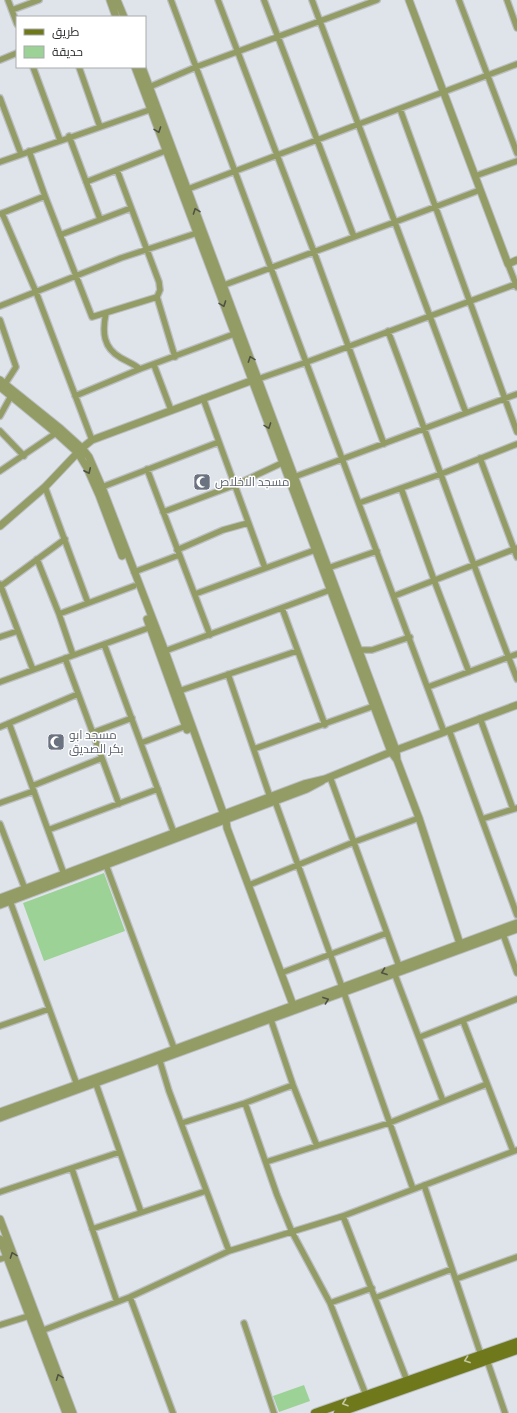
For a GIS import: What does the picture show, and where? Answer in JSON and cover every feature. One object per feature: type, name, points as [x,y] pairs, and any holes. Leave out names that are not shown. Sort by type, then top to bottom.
[{"type":"main road","points":[[484,1358],[517,1342]]},
{"type":"main road","points":[[316,1413],[366,1395],[409,1384],[484,1358],[517,1350]]},
{"type":"main road","points":[[338,1413],[351,1411],[409,1384]]},
{"type":"street","points":[[8,0],[16,21]]},
{"type":"street","points":[[12,10],[39,0]]},
{"type":"street","points":[[110,0],[115,16]]},
{"type":"street","points":[[117,0],[124,16]]},
{"type":"street","points":[[171,0],[428,687],[482,820],[517,915]]},
{"type":"street","points":[[218,0],[314,252],[384,444]]},
{"type":"street","points":[[264,0],[354,237]]},
{"type":"street","points":[[312,0],[466,413]]},
{"type":"street","points":[[146,88],[196,67],[320,21],[360,3],[377,0]]},
{"type":"street","points":[[0,526],[44,488],[80,450],[92,440],[203,398],[307,362],[469,301],[516,285],[409,0]]},
{"type":"street","points":[[459,0],[517,154]]},
{"type":"street","points":[[507,0],[517,28]]},
{"type":"street","points":[[0,60],[16,54]]},
{"type":"street","points":[[188,189],[517,64]]},
{"type":"street","points":[[33,68],[60,140]]},
{"type":"street","points":[[79,68],[100,127]]},
{"type":"street","points":[[136,68],[146,88],[188,189],[224,285],[282,462],[330,590],[337,598],[360,650],[373,696],[374,706],[398,760],[419,818],[460,944]]},
{"type":"street","points":[[142,68],[146,88]]},
{"type":"street","points":[[0,98],[21,154]]},
{"type":"street","points":[[0,162],[29,150],[154,108]]},
{"type":"street","points":[[154,108],[165,151],[234,334],[255,380],[294,477],[393,751]]},
{"type":"street","points":[[400,109],[517,432]]},
{"type":"street","points":[[69,136],[100,219]]},
{"type":"street","points":[[29,150],[91,316],[93,317],[106,314],[157,297]]},
{"type":"street","points":[[86,182],[165,151]]},
{"type":"street","points":[[475,176],[517,161]]},
{"type":"street","points":[[117,170],[159,282],[160,290],[157,297],[175,357]]},
{"type":"street","points":[[224,285],[480,190]]},
{"type":"street","points":[[45,196],[1,213],[36,292],[92,440]]},
{"type":"street","points":[[60,235],[131,208]]},
{"type":"street","points":[[0,306],[121,258],[197,233]]},
{"type":"street","points":[[508,264],[517,260]]},
{"type":"street","points":[[106,314],[103,333],[111,351],[140,369]]},
{"type":"street","points":[[0,320],[16,367],[2,384]]},
{"type":"street","points":[[388,331],[425,428],[473,564],[517,679]]},
{"type":"street","points":[[75,396],[140,369],[234,334]]},
{"type":"street","points":[[154,365],[171,410]]},
{"type":"street","points":[[2,384],[11,396],[58,431]]},
{"type":"street","points":[[2,384],[89,457],[134,572],[186,726],[227,828],[293,1005]]},
{"type":"street","points":[[294,477],[517,394]]},
{"type":"street","points":[[0,416],[11,396]]},
{"type":"street","points":[[203,398],[265,568]]},
{"type":"street","points":[[0,431],[24,456]]},
{"type":"street","points":[[0,471],[24,456],[58,431]]},
{"type":"street","points":[[102,487],[219,442]]},
{"type":"street","points":[[359,503],[441,474],[517,444]]},
{"type":"street","points":[[80,450],[134,586],[165,651],[223,818]]},
{"type":"street","points":[[480,458],[516,549],[517,557]]},
{"type":"street","points":[[163,512],[235,485],[282,462]]},
{"type":"street","points":[[147,469],[210,635]]},
{"type":"street","points":[[44,488],[65,539],[88,603]]},
{"type":"street","points":[[401,488],[469,672]]},
{"type":"street","points":[[134,572],[223,530],[248,523]]},
{"type":"street","points":[[33,670],[0,585],[65,539]]},
{"type":"street","points":[[394,596],[473,564],[516,549]]},
{"type":"street","points":[[195,594],[315,550]]},
{"type":"street","points":[[328,568],[378,551]]},
{"type":"street","points":[[37,559],[59,614],[73,655]]},
{"type":"street","points":[[59,614],[134,586]]},
{"type":"street","points":[[165,651],[330,590]]},
{"type":"street","points":[[282,608],[325,725]]},
{"type":"street","points":[[0,682],[152,626]]},
{"type":"street","points":[[0,636],[18,631]]},
{"type":"street","points":[[360,650],[372,650],[410,637]]},
{"type":"street","points":[[104,644],[174,833]]},
{"type":"street","points":[[178,690],[297,651]]},
{"type":"street","points":[[428,687],[517,654]]},
{"type":"street","points":[[65,658],[119,804]]},
{"type":"street","points":[[228,674],[272,799],[298,865],[343,990],[413,1189]]},
{"type":"street","points":[[0,727],[78,694]]},
{"type":"street","points":[[0,904],[106,865],[272,799],[315,786],[328,778],[393,751],[517,705]]},
{"type":"street","points":[[254,749],[325,725],[374,706]]},
{"type":"street","points":[[92,733],[132,718]]},
{"type":"street","points":[[480,718],[515,808],[482,820]]},
{"type":"street","points":[[9,723],[64,874]]},
{"type":"street","points":[[141,742],[186,726]]},
{"type":"street","points":[[0,803],[102,758]]},
{"type":"street","points":[[328,778],[354,842],[399,966]]},
{"type":"street","points":[[48,830],[158,789]]},
{"type":"street","points":[[0,898],[174,833],[223,818]]},
{"type":"street","points":[[248,885],[354,842],[419,818]]},
{"type":"street","points":[[0,824],[25,889]]},
{"type":"street","points":[[106,865],[174,1048]]},
{"type":"street","points":[[10,901],[77,1085]]},
{"type":"street","points":[[0,1112],[271,1020],[399,966],[517,923]]},
{"type":"street","points":[[0,1118],[96,1084],[159,1058],[174,1048],[293,1005],[395,974],[517,929]]},
{"type":"street","points":[[281,973],[387,933]]},
{"type":"street","points":[[504,934],[517,973]]},
{"type":"street","points":[[395,974],[443,1101]]},
{"type":"street","points":[[420,1037],[517,999]]},
{"type":"street","points":[[0,1026],[49,1009]]},
{"type":"street","points":[[271,1020],[293,1085],[317,1146]]},
{"type":"street","points":[[41,1331],[130,1297],[229,1251],[343,1216],[515,1151],[463,1021]]},
{"type":"street","points":[[159,1058],[169,1091],[229,1251]]},
{"type":"street","points":[[96,1084],[141,1212]]},
{"type":"street","points":[[266,1162],[389,1123],[487,1084]]},
{"type":"street","points":[[182,1123],[245,1103],[293,1085]]},
{"type":"street","points":[[245,1103],[277,1195],[292,1232],[330,1303],[366,1395]]},
{"type":"street","points":[[0,1192],[120,1152]]},
{"type":"street","points":[[72,1169],[117,1302]]},
{"type":"street","points":[[424,1185],[452,1269],[505,1413]]},
{"type":"street","points":[[92,1229],[206,1191]]},
{"type":"street","points":[[343,1216],[409,1384]]},
{"type":"street","points":[[0,1219],[73,1413]]},
{"type":"street","points":[[0,1239],[4,1258],[29,1316],[66,1413]]},
{"type":"street","points":[[456,1279],[517,1257]]},
{"type":"street","points":[[375,1298],[452,1269]]},
{"type":"street","points":[[330,1303],[372,1288]]},
{"type":"street","points":[[130,1297],[174,1413]]},
{"type":"street","points":[[0,1325],[29,1316]]},
{"type":"street","points":[[244,1324],[274,1413]]},
{"type":"green space","points":[[104,873],[125,931],[44,961],[23,903]]},
{"type":"green space","points":[[304,1385],[310,1401],[279,1412],[273,1396]]},
{"type":"place","name":"مسجد الاخلاص","points":[[202,482]]},
{"type":"place","name":"مسجد ابو بكر الصديق","points":[[56,742]]}]
